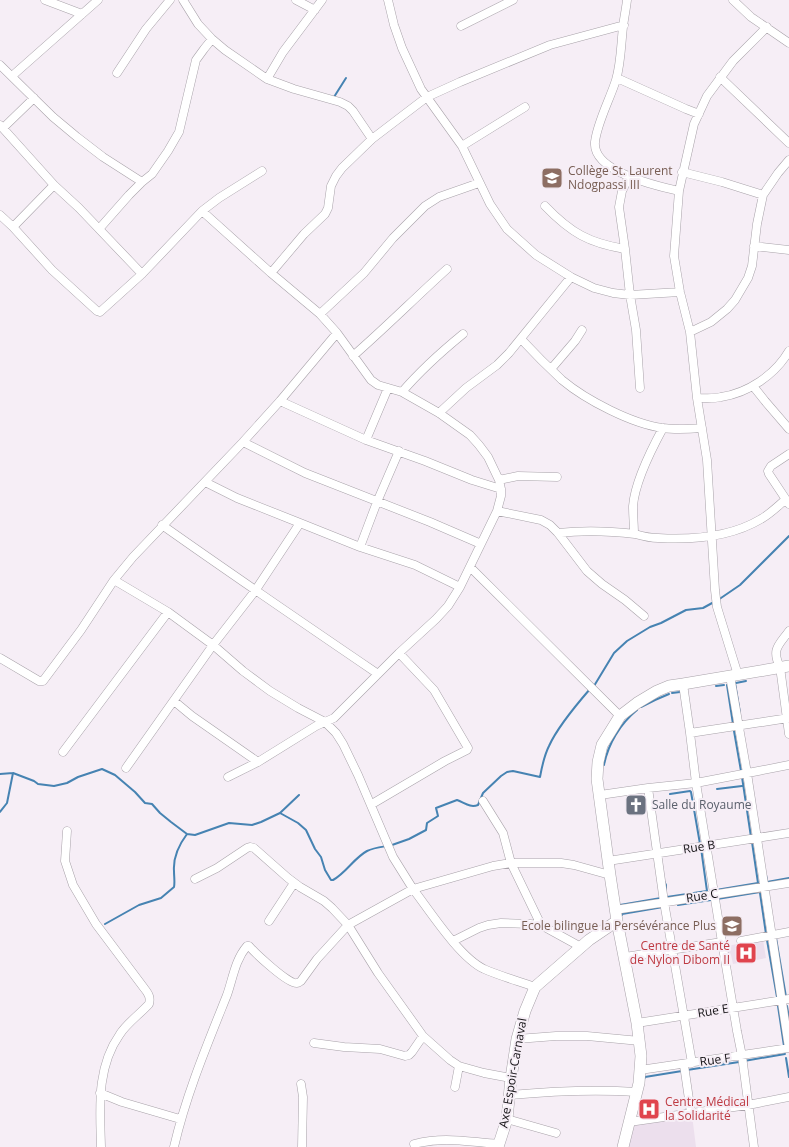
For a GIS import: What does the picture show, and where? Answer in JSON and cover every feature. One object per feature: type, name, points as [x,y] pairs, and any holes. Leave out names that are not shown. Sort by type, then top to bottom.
[{"type":"main road","points":[[623,1147],[637,1092],[642,1056],[638,1023],[616,915],[603,826],[597,779],[602,745],[620,716],[656,691],[669,686],[784,666]]},
{"type":"main road","name":"Axe Espoir-Carnaval","points":[[499,1146],[510,1096],[517,1039],[525,1011],[535,987],[616,915]]},
{"type":"street","points":[[45,0],[82,14]]},
{"type":"street","points":[[12,76],[98,0]]},
{"type":"street","points":[[117,73],[146,29],[170,0]]},
{"type":"street","points":[[183,0],[198,24],[224,50],[267,79],[348,106],[372,139]]},
{"type":"street","points":[[296,0],[315,10]]},
{"type":"street","points":[[267,79],[283,52],[322,0]]},
{"type":"street","points":[[388,0],[394,25],[414,75],[427,97],[462,146],[478,182],[507,229],[536,255],[571,277],[594,288],[630,295],[680,292]]},
{"type":"street","points":[[461,26],[514,0]]},
{"type":"street","points":[[627,0],[617,78],[598,131],[595,144],[597,153],[614,170],[629,177],[654,186],[679,191]]},
{"type":"street","points":[[733,0],[751,17],[789,43]]},
{"type":"street","points":[[271,273],[304,234],[325,214],[328,208],[331,186],[336,176],[372,139],[427,97],[550,45],[624,24]]},
{"type":"street","points":[[766,27],[720,77],[707,96],[694,124],[679,191],[674,236],[674,256],[680,292],[690,332],[697,398],[707,460],[717,607],[734,676],[739,726],[772,934],[786,1000],[789,1048]]},
{"type":"street","points":[[99,229],[157,168],[178,132],[196,60],[212,39]]},
{"type":"street","points":[[0,65],[53,117],[77,137],[103,157],[142,182]]},
{"type":"street","points":[[720,77],[789,143]]},
{"type":"street","points":[[617,78],[699,114]]},
{"type":"street","points":[[34,98],[1,127],[54,185],[79,208],[142,274]]},
{"type":"street","points":[[462,146],[525,107]]},
{"type":"street","points":[[690,332],[710,322],[736,300],[752,266],[763,195],[789,160]]},
{"type":"street","points":[[0,216],[13,227],[52,270],[100,312],[142,274],[202,211],[262,171]]},
{"type":"street","points":[[682,172],[763,195]]},
{"type":"street","points":[[629,177],[622,191],[619,207],[636,330],[640,388]]},
{"type":"street","points":[[320,314],[364,273],[393,238],[425,206],[439,196],[478,182]]},
{"type":"street","points":[[13,227],[54,185]]},
{"type":"street","points":[[545,206],[570,230],[590,240],[626,249]]},
{"type":"street","points":[[202,211],[320,314],[337,333],[371,380],[378,385],[402,392],[439,413],[470,435],[488,457],[499,480],[501,489],[497,511],[470,567],[448,606],[436,619],[334,718],[228,777]]},
{"type":"street","points":[[754,246],[789,250]]},
{"type":"street","points":[[353,356],[447,269]]},
{"type":"street","points":[[439,413],[466,388],[497,365],[521,339],[571,277]]},
{"type":"street","points":[[551,369],[582,330]]},
{"type":"street","points":[[0,658],[39,681],[43,681],[132,557],[244,442],[337,333]]},
{"type":"street","points":[[402,392],[435,358],[463,334]]},
{"type":"street","points":[[521,339],[563,380],[604,407],[629,419],[652,426],[685,430],[702,428]]},
{"type":"street","points":[[697,398],[720,398],[753,386],[772,372],[789,351]]},
{"type":"street","points":[[753,386],[789,429]]},
{"type":"street","points":[[366,440],[388,388]]},
{"type":"street","points":[[280,401],[366,440],[501,489]]},
{"type":"street","points":[[634,534],[633,505],[638,486],[647,458],[663,428]]},
{"type":"street","points":[[244,442],[304,473],[481,544]]},
{"type":"street","points":[[360,547],[399,451]]},
{"type":"street","points":[[558,533],[593,531],[634,534],[656,538],[687,538],[711,537],[745,527],[787,502],[768,471],[789,454]]},
{"type":"street","points":[[499,480],[518,476],[557,477]]},
{"type":"street","points":[[205,482],[237,498],[360,547],[415,566],[460,587]]},
{"type":"street","points":[[497,511],[541,520],[550,525],[587,571],[644,616]]},
{"type":"street","points":[[126,768],[213,645],[256,591],[300,523]]},
{"type":"street","points":[[162,525],[378,674]]},
{"type":"street","points":[[470,567],[620,716]]},
{"type":"street","points":[[114,580],[168,612],[270,691],[325,722],[336,733],[343,744],[372,804],[393,857],[413,889],[453,941],[469,960],[484,969],[535,987]]},
{"type":"street","points":[[63,752],[168,612]]},
{"type":"street","points":[[789,631],[778,646],[775,658],[784,666],[789,734]]},
{"type":"street","points":[[372,804],[468,748],[434,690],[399,653]]},
{"type":"street","points":[[683,684],[696,783],[742,1056],[754,1147]]},
{"type":"street","points":[[174,701],[192,716],[258,762]]},
{"type":"street","points":[[690,732],[788,719]]},
{"type":"street","points":[[600,795],[696,783],[789,766]]},
{"type":"street","points":[[648,788],[664,902],[684,1016],[691,1113]]},
{"type":"street","points":[[483,801],[503,833],[511,863],[541,925]]},
{"type":"street","points":[[67,831],[65,861],[73,885],[96,924],[149,995],[150,1000],[149,1004],[120,1034],[110,1051],[100,1093],[101,1147]]},
{"type":"street","name":"Rue B","points":[[608,861],[789,833]]},
{"type":"street","points":[[195,879],[217,868],[247,848],[254,848],[294,883],[324,901],[348,925],[378,973],[423,1036],[450,1060],[460,1066],[511,1078]]},
{"type":"street","points":[[174,1147],[180,1119],[228,992],[238,958],[246,947],[249,946],[258,957],[294,983],[297,983],[348,925],[413,889],[492,866],[511,863],[561,863],[610,875]]},
{"type":"street","points":[[269,921],[294,883]]},
{"type":"street","name":"Rue C","points":[[616,915],[664,902],[789,883]]},
{"type":"street","points":[[453,941],[488,925],[508,923],[541,925],[581,946]]},
{"type":"street","points":[[741,941],[789,932]]},
{"type":"street","points":[[624,957],[722,942]]},
{"type":"street","name":"Rue E","points":[[638,1023],[786,1000]]},
{"type":"street","points":[[314,1043],[380,1049],[405,1056],[412,1052],[423,1036]]},
{"type":"street","points":[[517,1039],[587,1036],[640,1041]]},
{"type":"street","name":"Rue F","points":[[640,1070],[789,1048]]},
{"type":"street","points":[[455,1086],[460,1066]]},
{"type":"street","points":[[301,1084],[303,1097],[302,1147]]},
{"type":"street","points":[[510,1096],[589,1090],[637,1092]]},
{"type":"street","points":[[100,1093],[122,1102],[180,1119]]},
{"type":"street","points":[[629,1122],[748,1105],[789,1097]]},
{"type":"street","points":[[506,1119],[556,1133]]},
{"type":"street","points":[[414,1144],[440,1139],[458,1139],[499,1146]]},
{"type":"shaded area","name":"Centre de Santé de Nylon Dibom II","points":[[763,940],[766,958],[751,961],[748,955],[749,961],[733,964],[731,955],[727,955],[726,946]]},
{"type":"shaded area","points":[[692,1115],[696,1147],[619,1147],[624,1124]]},
{"type":"waterway","points":[[334,97],[346,78]]},
{"type":"waterway","points":[[718,600],[740,585],[789,536]]},
{"type":"waterway","points":[[594,686],[614,653],[627,641],[650,627],[686,610],[703,608],[714,602]]},
{"type":"waterway","points":[[736,683],[746,681]]},
{"type":"waterway","points":[[735,683],[740,713]]},
{"type":"waterway","points":[[716,686],[724,685]]},
{"type":"waterway","points":[[727,685],[733,724]]},
{"type":"waterway","points":[[392,845],[426,830],[427,823],[438,816],[436,808],[457,800],[470,806],[478,805],[483,793],[507,772],[513,771],[540,777],[544,757],[553,739],[568,716],[590,689]]},
{"type":"waterway","points":[[672,693],[680,692]]},
{"type":"waterway","points":[[641,707],[669,694]]},
{"type":"waterway","points":[[604,765],[608,750],[616,735],[637,710]]},
{"type":"waterway","points":[[734,731],[741,771]]},
{"type":"waterway","points":[[0,774],[13,773],[38,784],[54,786],[67,783],[102,769],[115,775],[145,803],[152,804],[160,813],[187,834],[195,835],[229,823],[252,825],[261,822],[280,813],[299,795]]},
{"type":"waterway","points":[[0,812],[7,803],[13,773]]},
{"type":"waterway","points":[[742,777],[751,837]]},
{"type":"waterway","points":[[717,789],[742,786]]},
{"type":"waterway","points":[[670,794],[691,792],[700,844]]},
{"type":"waterway","points":[[280,813],[306,830],[331,880],[342,874],[367,851],[387,846]]},
{"type":"waterway","points":[[105,924],[139,905],[161,898],[174,887],[175,856],[187,834]]},
{"type":"waterway","points":[[752,842],[758,883]]},
{"type":"waterway","points":[[701,848],[707,891]]},
{"type":"waterway","points":[[766,875],[767,881]]},
{"type":"waterway","points":[[767,882],[789,878]]},
{"type":"waterway","points":[[664,881],[666,891]]},
{"type":"waterway","points":[[716,890],[758,883]]},
{"type":"waterway","points":[[667,897],[707,891]]},
{"type":"waterway","points":[[717,899],[760,892]]},
{"type":"waterway","points":[[760,893],[766,934]]},
{"type":"waterway","points":[[620,905],[661,898]]},
{"type":"waterway","points":[[678,905],[711,900]]},
{"type":"waterway","points":[[622,915],[663,907]]},
{"type":"waterway","points":[[776,938],[786,997]]},
{"type":"waterway","points":[[767,940],[777,997]]},
{"type":"waterway","points":[[778,1006],[784,1046]]},
{"type":"waterway","points":[[787,1006],[789,1018]]},
{"type":"waterway","points":[[744,1061],[785,1054]]},
{"type":"waterway","points":[[786,1058],[789,1077]]},
{"type":"waterway","points":[[687,1070],[739,1062]]},
{"type":"waterway","points":[[644,1079],[645,1077],[682,1071]]},
{"type":"place","name":"Collège St. Laurent Ndogpassi III","points":[[552,178]]},
{"type":"place","name":"Salle du Royaume","points":[[636,805]]},
{"type":"place","name":"Ecole bilingue la Persévérance Plus","points":[[732,926]]},
{"type":"place","name":"Centre de Santé de Nylon Dibom II","points":[[746,953]]},
{"type":"place","name":"Centre Médical la Solidarité","points":[[649,1109]]}]
